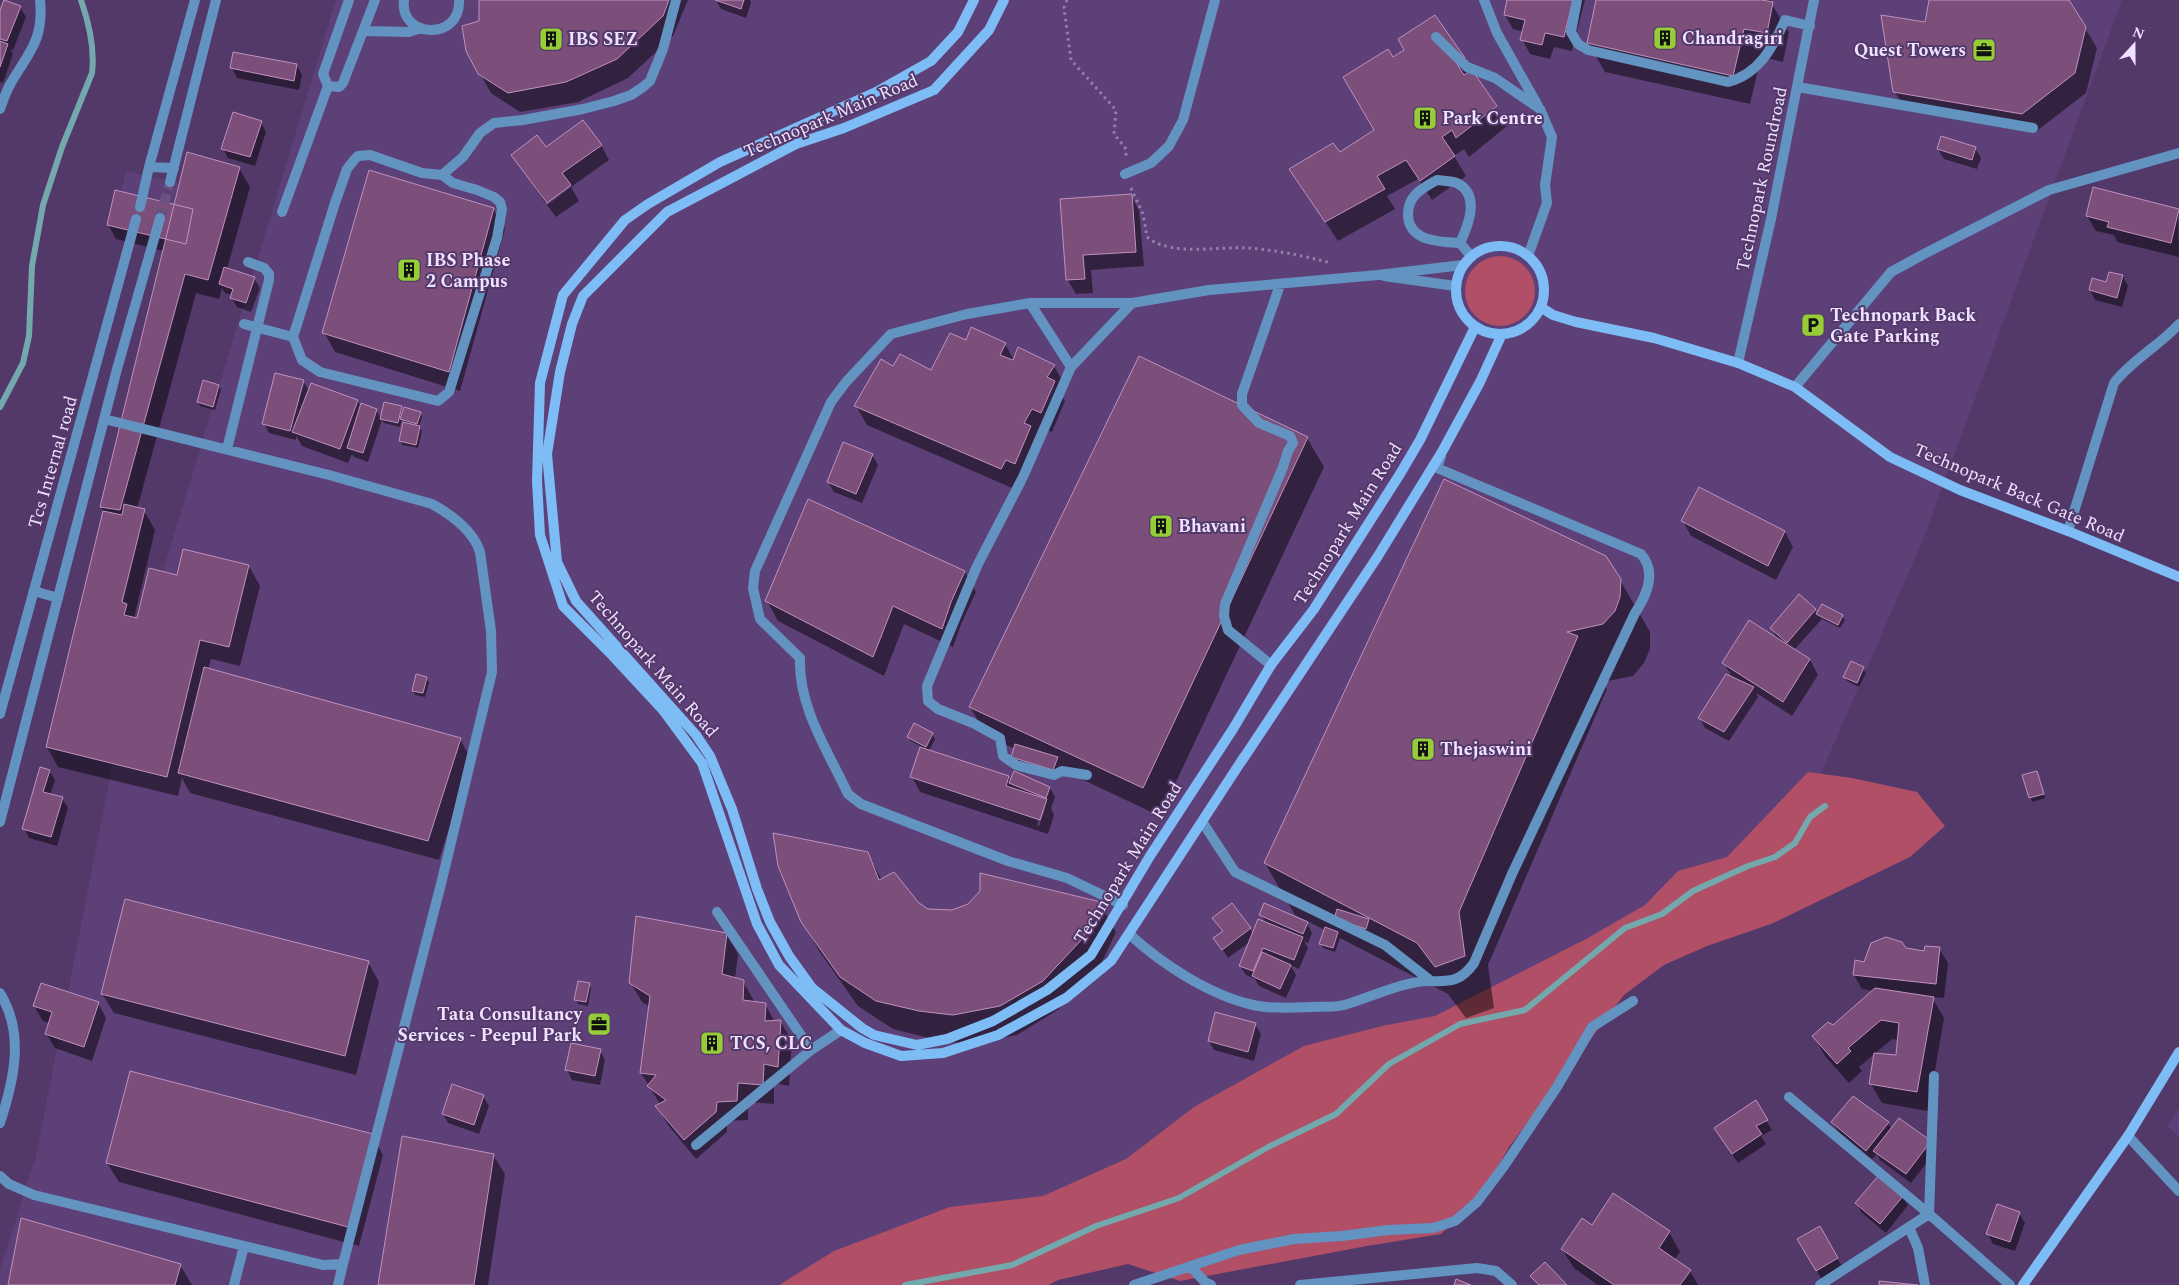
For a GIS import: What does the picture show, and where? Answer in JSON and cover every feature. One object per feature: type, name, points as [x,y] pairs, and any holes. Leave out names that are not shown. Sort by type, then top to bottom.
[{"type":"street","points":[[0,109],[9,85],[34,46],[41,10],[40,0]]},
{"type":"street","points":[[140,207],[194,0]]},
{"type":"street","points":[[170,182],[216,0]]},
{"type":"street","points":[[282,212],[328,86],[322,74],[349,0]]},
{"type":"street","points":[[328,86],[339,87],[343,83],[375,0]]},
{"type":"street","points":[[404,0],[408,20],[421,28],[435,31],[444,28],[451,22],[457,14],[459,0]]},
{"type":"street","points":[[442,175],[463,157],[480,133],[494,123],[523,120],[591,107],[630,95],[643,87],[650,80],[662,49],[676,0]]},
{"type":"street","name":"Technopark Main Road","points":[[974,0],[958,32],[931,61],[876,92],[720,162],[648,204],[625,220],[563,295],[540,382],[537,481],[540,534],[563,606],[663,710],[702,763],[757,924],[779,965],[841,1030],[865,1043],[901,1056],[943,1053],[998,1035],[1066,998],[1111,960],[1203,823],[1244,757]]},
{"type":"street","name":"Technopark Main Road","points":[[1004,0],[989,30],[934,90],[844,128],[796,144],[667,212],[583,296],[572,324],[560,372],[547,454],[557,562],[576,601],[696,735],[710,756],[732,809],[757,890],[770,922],[789,956],[812,988],[862,1028],[874,1035],[917,1044],[947,1039],[993,1021],[1047,990],[1091,956],[1123,905],[1150,856],[1233,729],[1271,665],[1314,610],[1400,474],[1420,440],[1475,327]]},
{"type":"street","points":[[1125,174],[1151,164],[1169,146],[1183,120],[1215,0]]},
{"type":"street","points":[[1484,0],[1496,33],[1540,109],[1552,138],[1545,184],[1547,203],[1528,256]]},
{"type":"street","points":[[1577,0],[1571,32],[1578,44],[1588,50],[1728,82],[1739,80],[1756,67],[1772,48],[1785,20],[1810,26]]},
{"type":"street","name":"Technopark Roundroad","points":[[1738,364],[1771,219],[1814,0]]},
{"type":"street","points":[[363,31],[409,32],[421,28]]},
{"type":"street","points":[[1436,37],[1468,67],[1495,78],[1540,109]]},
{"type":"street","points":[[1798,88],[2033,128]]},
{"type":"street","points":[[1796,387],[1891,272],[2049,190],[2179,153]]},
{"type":"street","points":[[370,155],[422,173],[442,175],[453,183],[477,190],[494,198],[500,202],[502,210],[497,238],[449,392],[438,401],[320,372],[302,360],[293,337],[347,169],[358,156],[370,155]]},
{"type":"street","points":[[149,167],[174,168]]},
{"type":"street","points":[[1460,244],[1471,214],[1469,199],[1463,187],[1455,182],[1437,180],[1415,195],[1408,204],[1408,220],[1412,230],[1421,237],[1437,242],[1460,244],[1471,256]]},
{"type":"street","points":[[0,822],[104,419],[160,218]]},
{"type":"street","name":"Tcs Internal road","points":[[0,714],[136,219]]},
{"type":"street","points":[[1500,246],[1515,248],[1528,256],[1542,274],[1544,285],[1542,308],[1528,325],[1506,334],[1493,334],[1475,327],[1462,313],[1458,306],[1456,286],[1463,265],[1471,256],[1484,248],[1500,246]]},
{"type":"street","points":[[227,449],[270,274],[264,268],[248,262]]},
{"type":"street","points":[[1123,905],[1067,878],[1008,861],[861,804],[848,794],[806,705],[799,675],[800,658],[760,618],[753,588],[755,571],[767,541],[831,402],[872,352],[891,334],[959,316],[1030,303],[1132,303],[1209,290],[1378,276],[1463,265]]},
{"type":"street","points":[[1378,276],[1456,286]]},
{"type":"street","points":[[1271,665],[1228,630],[1224,616],[1225,604],[1234,580],[1293,443],[1290,436],[1259,423],[1242,405],[1242,394],[1280,285]]},
{"type":"street","points":[[1030,303],[1071,367]]},
{"type":"street","points":[[1087,774],[1062,771],[1054,775],[1016,765],[1003,756],[1000,738],[972,722],[938,709],[928,700],[928,686],[977,566],[1023,477],[1071,367],[1132,303]]},
{"type":"street","name":"Technopark Back Gate Road","points":[[1542,308],[1553,315],[1576,322],[1654,338],[1738,364],[1796,387],[1890,457],[1960,490],[2068,531],[2179,577]]},
{"type":"street","points":[[244,324],[293,337]]},
{"type":"street","points":[[2068,531],[2114,382],[2124,370],[2169,335],[2179,324]]},
{"type":"street","name":"Technopark Main Road","points":[[1111,960],[1378,556],[1443,450],[1480,382],[1502,334]]},
{"type":"street","points":[[104,419],[227,449],[432,504],[469,532],[476,541],[482,566],[491,631],[492,672],[443,875],[338,1285]]},
{"type":"street","points":[[1129,934],[1147,951],[1177,971],[1213,991],[1254,1006],[1295,1008],[1341,1006],[1417,981],[1457,979],[1467,974],[1474,963],[1522,851],[1648,590],[1649,576],[1648,562],[1641,554],[1437,468],[1443,450]]},
{"type":"street","points":[[34,591],[58,598]]},
{"type":"street","points":[[1203,823],[1235,872],[1386,945],[1432,981]]},
{"type":"street","points":[[717,912],[812,1050]]},
{"type":"street","points":[[0,993],[10,1013],[16,1045],[14,1065],[0,1122]]},
{"type":"street","points":[[1134,1285],[1239,1250],[1294,1239],[1342,1236],[1388,1230],[1433,1228],[1456,1221],[1477,1202],[1504,1166],[1557,1087],[1592,1027],[1633,1001]]},
{"type":"street","points":[[696,1145],[812,1050],[841,1030]]},
{"type":"street","points":[[2024,1285],[2128,1136],[2179,1052]]},
{"type":"street","points":[[1929,1214],[1934,1076]]},
{"type":"street","points":[[1788,1097],[1929,1214],[2010,1285]]},
{"type":"street","points":[[2128,1136],[2179,1191]]},
{"type":"street","points":[[0,1176],[19,1190],[34,1195],[323,1265],[343,1264]]},
{"type":"street","points":[[1820,1285],[1929,1214]]},
{"type":"street","points":[[1909,1227],[1918,1248],[1925,1285]]},
{"type":"street","points":[[234,1285],[244,1246]]},
{"type":"street","points":[[1190,1266],[1205,1282],[1211,1285]]},
{"type":"street","points":[[1300,1285],[1477,1268],[1496,1271],[1512,1285]]},
{"type":"path","points":[[1067,0],[1064,8],[1071,60],[1091,85],[1116,110],[1114,134],[1126,149],[1125,174],[1143,214],[1147,238],[1154,243],[1174,249],[1248,248],[1335,264]]},
{"type":"shaded area","points":[[336,0],[2122,0],[1922,542],[1777,874],[873,1285],[0,1285],[0,1270],[36,1156],[127,690]]},
{"type":"shaded area","points":[[126,171],[201,189],[192,226],[117,208]]},
{"type":"shaded area","points":[[1507,256],[1520,262],[1529,271],[1533,277],[1535,291],[1533,305],[1525,316],[1514,324],[1493,326],[1486,324],[1475,316],[1467,305],[1465,284],[1467,277],[1475,266],[1486,258]]},
{"type":"shaded area","points":[[1808,772],[1852,778],[1917,792],[1945,826],[1910,857],[1771,924],[1707,946],[1664,965],[1624,995],[1509,1147],[1483,1194],[1441,1234],[1180,1281],[1128,1264],[1058,1280],[1049,1285],[779,1285],[834,1251],[950,1207],[1043,1196],[1126,1159],[1194,1107],[1304,1046],[1382,1026],[1435,1016],[1586,939],[1645,905],[1678,871],[1727,857]]},
{"type":"shaded area","points":[[2179,1108],[2179,1137],[2167,1126]]},
{"type":"building","points":[[4,0],[21,6],[7,41],[0,39],[0,10]]},
{"type":"building","name":"IBS SEZ","points":[[479,0],[669,0],[663,16],[617,59],[566,82],[508,93],[478,74],[466,51],[462,26],[479,21]]},
{"type":"building","points":[[715,0],[744,0],[741,9]]},
{"type":"building","points":[[1507,0],[1573,0],[1564,37],[1545,33],[1542,45],[1520,40],[1525,20],[1504,15]]},
{"type":"building","name":"Chandragiri","points":[[1596,0],[1762,0],[1773,2],[1767,33],[1744,29],[1733,76],[1587,43]]},
{"type":"building","name":"Quest Towers","points":[[1929,0],[2069,0],[2086,27],[2075,73],[2022,114],[1893,92],[1881,15],[1925,22]]},
{"type":"building","name":"Park Centre","points":[[1435,15],[1465,58],[1457,64],[1464,75],[1472,70],[1497,106],[1456,138],[1452,130],[1442,137],[1455,156],[1420,181],[1406,160],[1377,176],[1385,189],[1325,222],[1289,169],[1333,143],[1340,152],[1374,130],[1343,77],[1388,49],[1393,57],[1404,50],[1398,39]]},
{"type":"building","points":[[0,41],[8,44],[0,67]]},
{"type":"building","points":[[233,52],[297,64],[294,81],[230,68]]},
{"type":"building","points":[[233,112],[262,121],[250,157],[221,149]]},
{"type":"building","points":[[583,120],[602,145],[562,173],[571,185],[547,203],[511,155],[537,135],[546,147]]},
{"type":"building","points":[[1941,136],[1976,147],[1972,160],[1937,149]]},
{"type":"building","points":[[187,152],[240,167],[208,280],[185,274],[120,510],[100,507]]},
{"type":"building","name":"IBS Phase 2 Campus","points":[[369,170],[494,208],[449,372],[322,333]]},
{"type":"building","points":[[2093,187],[2179,209],[2171,243],[2107,227],[2109,222],[2086,216]]},
{"type":"building","points":[[115,190],[193,209],[186,244],[107,225]]},
{"type":"building","points":[[1132,194],[1136,252],[1083,255],[1085,279],[1066,280],[1060,199]]},
{"type":"building","points":[[224,267],[255,277],[246,303],[230,298],[233,289],[219,284]]},
{"type":"building","points":[[2109,272],[2123,275],[2117,298],[2089,290],[2092,278],[2106,282]]},
{"type":"building","points":[[971,327],[1006,343],[1000,355],[1013,360],[1018,347],[1055,365],[1047,377],[1055,381],[1041,413],[1032,409],[1024,423],[1031,426],[1015,464],[1006,460],[1001,469],[854,406],[881,359],[893,366],[900,354],[931,370],[950,333],[966,340]]},
{"type":"building","name":"Bhavani","points":[[1139,356],[1308,437],[1143,788],[969,707]]},
{"type":"building","points":[[275,373],[304,380],[290,431],[262,424]]},
{"type":"building","points":[[203,380],[219,385],[213,407],[197,402]]},
{"type":"building","points":[[311,383],[358,400],[340,449],[292,432]]},
{"type":"building","points":[[384,402],[402,406],[398,423],[380,419]]},
{"type":"building","points":[[361,403],[377,409],[363,453],[347,448]]},
{"type":"building","points":[[404,407],[421,412],[417,424],[400,419]]},
{"type":"building","points":[[403,422],[420,426],[416,445],[399,441]]},
{"type":"building","points":[[843,442],[873,454],[856,494],[827,482]]},
{"type":"building","name":"Thejaswini","points":[[1444,479],[1606,556],[1621,579],[1620,597],[1615,611],[1603,624],[1567,632],[1578,636],[1459,912],[1465,956],[1435,967],[1417,943],[1264,863]]},
{"type":"building","points":[[1699,487],[1785,531],[1768,566],[1681,521]]},
{"type":"building","points":[[808,499],[965,571],[951,602],[942,629],[893,606],[873,657],[765,601]]},
{"type":"building","points":[[124,504],[145,509],[122,602],[127,604],[124,615],[137,618],[149,568],[177,575],[183,549],[249,565],[229,647],[200,640],[167,777],[46,747],[103,511],[122,515]]},
{"type":"building","points":[[1799,594],[1816,609],[1787,643],[1770,628]]},
{"type":"building","points":[[1822,604],[1843,615],[1838,625],[1816,614]]},
{"type":"building","points":[[1749,620],[1810,659],[1783,702],[1722,663]]},
{"type":"building","points":[[1851,661],[1864,667],[1857,683],[1843,677]]},
{"type":"building","points":[[204,667],[461,738],[428,841],[178,773]]},
{"type":"building","points":[[416,674],[427,677],[423,693],[412,691]]},
{"type":"building","points":[[1726,674],[1754,687],[1724,732],[1698,718]]},
{"type":"building","points":[[914,723],[933,733],[926,747],[907,737]]},
{"type":"building","points":[[1015,744],[1058,757],[1053,770],[1011,757]]},
{"type":"building","points":[[920,747],[1009,776],[1006,786],[1047,799],[1040,820],[910,777]]},
{"type":"building","points":[[40,767],[50,770],[43,792],[63,797],[51,837],[22,829]]},
{"type":"building","points":[[1014,771],[1050,787],[1046,798],[1009,783]]},
{"type":"building","points":[[2037,771],[2044,794],[2029,798],[2022,775]]},
{"type":"building","points":[[773,833],[868,852],[879,880],[894,872],[919,903],[928,909],[952,910],[968,904],[980,891],[980,873],[1101,902],[1084,937],[1043,981],[1000,1006],[953,1015],[919,1011],[876,1001],[840,977],[801,922],[778,866]]},
{"type":"building","points":[[125,899],[369,961],[345,1056],[101,994]]},
{"type":"building","points":[[1232,903],[1251,928],[1222,950],[1213,938],[1223,931],[1212,918]]},
{"type":"building","points":[[1264,903],[1308,922],[1303,934],[1259,915]]},
{"type":"building","points":[[1337,909],[1369,919],[1366,929],[1334,919]]},
{"type":"building","name":"TCS, CLC","points":[[636,916],[727,933],[722,974],[744,980],[743,1000],[766,1003],[765,1021],[781,1020],[778,1067],[764,1064],[763,1085],[738,1083],[737,1101],[717,1102],[716,1112],[684,1140],[655,1106],[666,1100],[647,1086],[656,1075],[640,1073],[650,996],[629,983]]},
{"type":"building","points":[[1258,919],[1303,937],[1294,960],[1263,948],[1253,971],[1239,966]]},
{"type":"building","points":[[1325,927],[1338,932],[1333,948],[1319,944]]},
{"type":"building","points":[[1886,937],[1902,942],[1906,948],[1924,951],[1925,946],[1940,947],[1936,984],[1853,975],[1855,960],[1864,962],[1871,943]]},
{"type":"building","points":[[1262,952],[1291,965],[1280,989],[1252,976]]},
{"type":"building","points":[[578,981],[590,983],[586,1002],[574,1000]]},
{"type":"building","points":[[41,983],[99,1002],[84,1047],[45,1034],[52,1012],[33,1006]]},
{"type":"building","points":[[1875,988],[1934,997],[1917,1092],[1869,1084],[1874,1053],[1896,1055],[1899,1023],[1881,1020],[1848,1048],[1851,1051],[1837,1064],[1812,1036],[1828,1022],[1833,1025]]},
{"type":"building","points":[[1215,1012],[1256,1023],[1248,1052],[1208,1041]]},
{"type":"building","points":[[571,1043],[601,1049],[595,1076],[565,1070]]},
{"type":"building","points":[[130,1071],[373,1134],[348,1227],[106,1163]]},
{"type":"building","points":[[452,1084],[484,1095],[474,1125],[442,1114]]},
{"type":"building","points":[[1853,1096],[1889,1122],[1866,1151],[1831,1122]]},
{"type":"building","points":[[1756,1100],[1768,1120],[1756,1126],[1762,1134],[1732,1154],[1714,1128]]},
{"type":"building","points":[[1899,1118],[1931,1141],[1906,1174],[1873,1151]]},
{"type":"building","points":[[402,1136],[494,1154],[474,1285],[378,1285]]},
{"type":"building","points":[[1879,1175],[1904,1195],[1880,1224],[1855,1203]]},
{"type":"building","points":[[1613,1193],[1670,1231],[1659,1248],[1691,1270],[1680,1285],[1614,1285],[1561,1249],[1582,1218],[1592,1225]]},
{"type":"building","points":[[1997,1204],[2020,1212],[2010,1242],[1986,1234]]},
{"type":"building","points":[[21,1218],[181,1264],[175,1285],[8,1285]]},
{"type":"building","points":[[1820,1226],[1838,1258],[1816,1271],[1797,1239]]},
{"type":"building","points":[[1545,1262],[1567,1285],[1539,1285],[1530,1276]]},
{"type":"building","points":[[1456,1279],[1471,1285],[1454,1285]]},
{"type":"building","points":[[1879,1281],[1918,1285],[1879,1285]]},
{"type":"waterway","points":[[0,407],[23,363],[29,336],[32,266],[43,205],[62,147],[92,73],[91,36],[81,0]]},
{"type":"waterway","points":[[905,1285],[1012,1265],[1096,1226],[1179,1198],[1270,1146],[1336,1114],[1389,1064],[1460,1024],[1525,1010],[1625,928],[1662,914],[1693,891],[1748,866],[1775,857],[1795,843],[1810,817],[1825,806]]},
{"type":"tunnel","points":[[160,218],[170,182]]},
{"type":"place","name":"Chandragiri","points":[[1665,38]]},
{"type":"place","name":"IBS SEZ","points":[[551,39]]},
{"type":"place","name":"Quest Towers","points":[[1984,50]]},
{"type":"place","name":"Park Centre","points":[[1425,118]]},
{"type":"place","name":"IBS Phase 2 Campus","points":[[409,270]]},
{"type":"place","name":"Technopark Back Gate Parking","points":[[1813,325]]},
{"type":"place","name":"Bhavani","points":[[1161,526]]},
{"type":"place","name":"Thejaswini","points":[[1423,749]]},
{"type":"place","name":"Tata Consultancy Services - Peepul Park","points":[[599,1024]]},
{"type":"place","name":"TCS, CLC","points":[[712,1043]]}]
